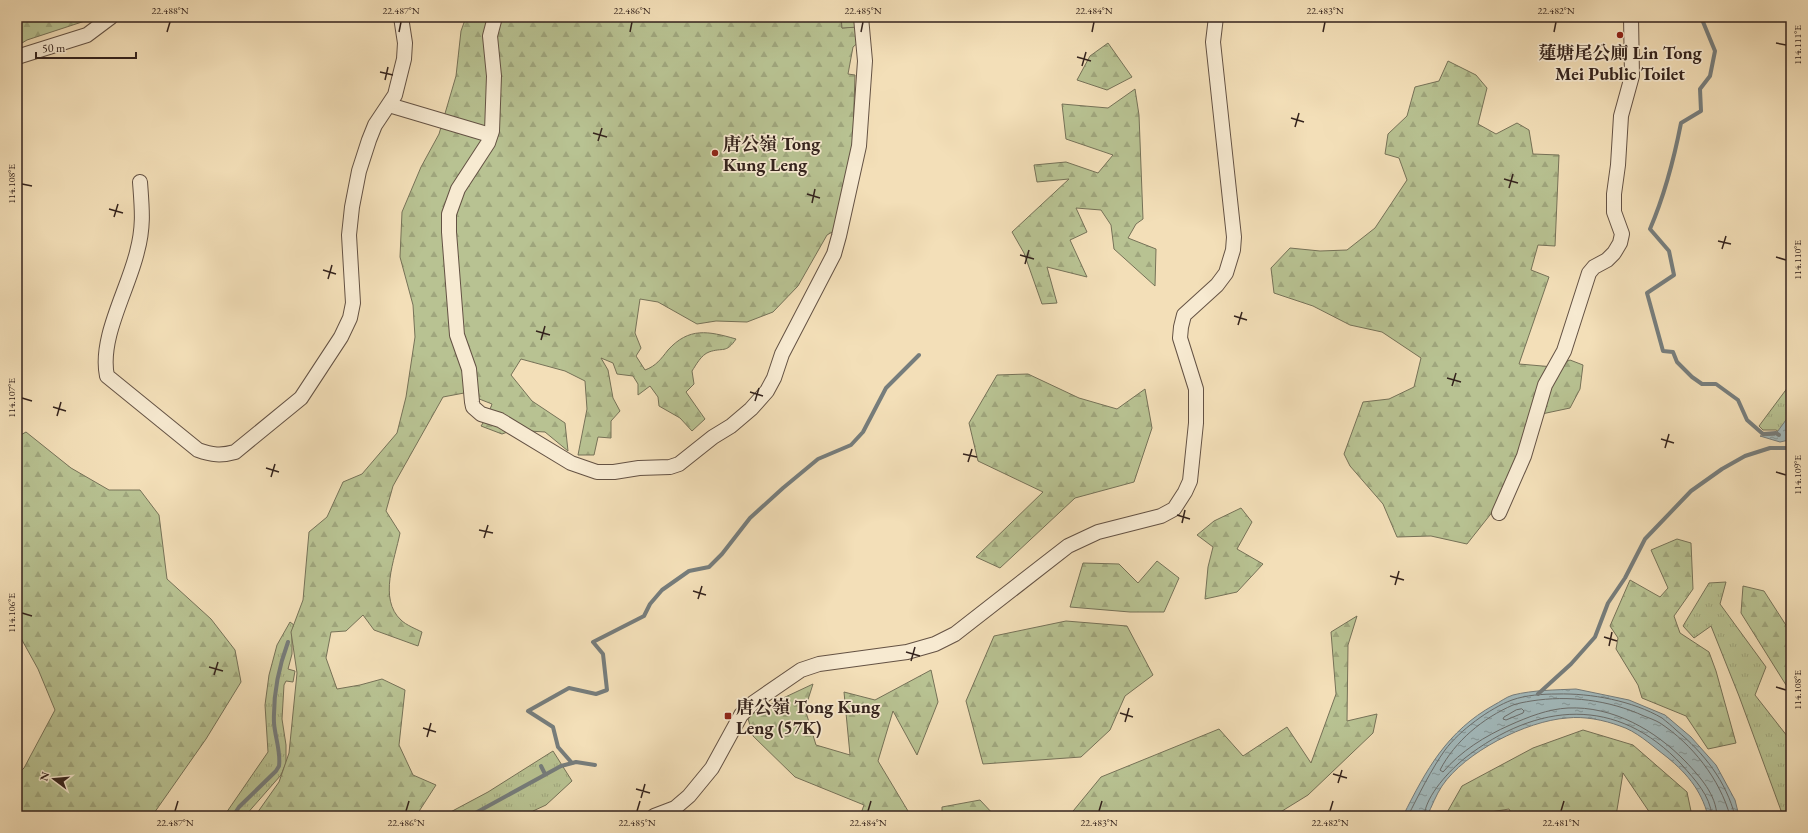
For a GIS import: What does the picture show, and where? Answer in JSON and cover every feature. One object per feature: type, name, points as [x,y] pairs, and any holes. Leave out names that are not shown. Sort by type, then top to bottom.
[{"type":"street","points":[[17,57],[86,35],[111,17]]},
{"type":"street","points":[[140,182],[143,224],[137,253],[107,344],[105,364],[107,376],[198,450],[209,454],[223,455],[235,452],[301,398],[341,337],[350,318],[353,303],[349,235],[352,206],[359,171],[369,140],[375,125],[395,95],[404,59],[405,43],[401,17]]},
{"type":"street","points":[[495,17],[490,36],[494,76],[493,113],[490,136],[488,142],[458,189],[449,214],[457,335],[469,369],[473,407],[482,414],[500,420],[571,463],[597,472],[670,467],[679,464],[713,437],[731,426],[767,391],[774,378],[782,354],[834,254],[859,146],[864,60],[861,17]]},
{"type":"street","points":[[654,816],[675,808],[690,796],[712,768],[741,716],[753,704],[802,670],[819,664],[907,652],[935,644],[955,634],[1068,546],[1098,532],[1162,516],[1174,509],[1190,481],[1196,423],[1196,389],[1180,338],[1181,327],[1184,315],[1217,286],[1226,273],[1233,250],[1234,237],[1213,42],[1216,17]]},
{"type":"street","points":[[1499,513],[1524,456],[1545,385],[1564,351],[1589,273],[1594,267],[1607,260],[1614,253],[1620,243],[1622,234],[1614,212],[1614,194],[1618,165],[1621,116],[1632,76],[1632,17]]},
{"type":"street","points":[[389,105],[490,136]]},
{"type":"green space","points":[[17,17],[91,17],[88,20],[27,40],[17,46]]},
{"type":"green space","points":[[466,17],[841,17],[842,28],[865,26],[866,36],[853,47],[848,74],[855,75],[853,136],[855,157],[841,227],[827,235],[798,286],[773,312],[747,322],[716,321],[697,324],[658,302],[640,299],[635,333],[641,348],[636,356],[645,370],[658,362],[676,343],[691,334],[717,334],[736,339],[730,347],[706,353],[699,360],[692,371],[694,384],[686,392],[705,419],[692,431],[680,418],[659,406],[658,397],[650,386],[638,395],[638,384],[633,376],[617,374],[613,363],[601,358],[608,370],[613,398],[620,411],[611,421],[611,438],[598,437],[594,455],[578,455],[587,409],[585,381],[565,371],[521,359],[511,375],[532,401],[565,423],[568,451],[545,432],[513,430],[502,434],[481,426],[487,417],[492,404],[464,393],[443,397],[393,486],[386,511],[400,533],[390,578],[390,601],[394,611],[401,620],[422,632],[418,646],[374,630],[363,615],[346,631],[331,632],[326,658],[337,689],[382,679],[405,690],[399,745],[413,775],[436,785],[416,816],[255,816],[279,782],[289,753],[297,673],[291,632],[303,600],[309,532],[327,517],[343,482],[362,474],[397,433],[406,397],[415,337],[413,305],[400,257],[402,212],[421,167],[439,134],[456,76],[461,31]]},
{"type":"green space","points":[[841,17],[851,17],[851,20],[859,20],[859,27],[842,28]]},
{"type":"green space","points":[[1108,43],[1132,77],[1107,90],[1077,80],[1090,56]]},
{"type":"green space","points":[[1448,61],[1476,75],[1487,88],[1478,124],[1496,134],[1517,123],[1529,130],[1533,154],[1559,155],[1555,246],[1538,245],[1531,270],[1549,277],[1519,364],[1554,367],[1570,360],[1583,365],[1580,389],[1570,408],[1537,415],[1505,496],[1467,544],[1431,536],[1397,537],[1383,504],[1350,466],[1344,454],[1363,402],[1389,399],[1414,387],[1421,358],[1382,332],[1350,325],[1313,306],[1274,293],[1271,268],[1290,248],[1320,251],[1347,250],[1375,228],[1407,180],[1399,158],[1385,154],[1388,134],[1407,116],[1415,87],[1439,81]]},
{"type":"green space","points":[[1135,89],[1139,115],[1143,219],[1136,224],[1128,238],[1156,249],[1155,286],[1114,249],[1111,225],[1101,210],[1076,208],[1087,232],[1070,240],[1087,277],[1047,267],[1057,303],[1042,304],[1024,253],[1012,232],[1069,179],[1037,182],[1034,165],[1066,162],[1098,173],[1113,155],[1066,139],[1062,104],[1108,108]]},
{"type":"green space","points":[[1028,374],[1079,398],[1117,409],[1145,389],[1152,428],[1134,482],[1075,498],[1000,568],[976,557],[1043,492],[978,461],[969,423],[997,375]]},
{"type":"green space","points":[[1791,383],[1791,433],[1787,437],[1776,430],[1763,430],[1759,426]]},
{"type":"green space","points":[[26,432],[71,468],[109,490],[140,490],[159,515],[167,579],[211,619],[235,650],[241,682],[206,739],[152,816],[17,816],[17,775],[24,768],[55,710],[38,669],[17,631],[17,437]]},
{"type":"green space","points":[[1241,508],[1252,522],[1237,549],[1263,564],[1237,592],[1205,599],[1208,567],[1213,547],[1197,535],[1214,521]]},
{"type":"green space","points":[[1677,539],[1691,543],[1693,589],[1674,616],[1680,633],[1709,652],[1716,671],[1736,743],[1708,749],[1686,716],[1642,698],[1638,685],[1616,649],[1618,638],[1610,626],[1630,580],[1660,597],[1668,588],[1651,550]]},
{"type":"green space","points":[[1157,561],[1179,578],[1164,612],[1130,612],[1070,607],[1083,563],[1119,564],[1138,583]]},
{"type":"green space","points":[[1726,582],[1720,604],[1766,667],[1755,695],[1791,741],[1791,816],[1783,816],[1739,696],[1711,626],[1694,638],[1683,626],[1709,583]]},
{"type":"green space","points":[[1743,586],[1764,591],[1791,633],[1791,665],[1786,685],[1741,613]]},
{"type":"green space","points":[[1357,616],[1348,645],[1347,721],[1377,714],[1373,733],[1308,795],[1274,816],[1069,816],[1101,777],[1219,729],[1243,756],[1287,727],[1311,763],[1336,694],[1331,632]]},
{"type":"green space","points":[[1066,621],[1127,626],[1153,675],[1125,696],[1110,730],[1081,757],[983,764],[966,701],[994,636]]},
{"type":"green space","points":[[290,622],[294,625],[292,631],[292,654],[288,669],[295,671],[293,682],[286,681],[284,685],[282,719],[286,745],[286,763],[281,775],[245,816],[224,816],[268,752],[265,705],[269,675],[277,645]]},
{"type":"green space","points":[[931,670],[938,702],[917,755],[893,711],[878,761],[911,816],[860,816],[864,805],[795,777],[753,736],[747,715],[813,684],[805,709],[816,745],[850,755],[844,692],[875,700]]},
{"type":"green space","points":[[1583,730],[1633,745],[1687,792],[1692,816],[1652,816],[1623,773],[1616,816],[1513,816],[1509,809],[1466,816],[1445,816],[1462,786],[1533,748]]},
{"type":"green space","points":[[553,751],[572,781],[546,805],[533,811],[527,816],[443,816],[488,792]]},
{"type":"green space","points":[[980,800],[995,816],[942,816],[942,807]]},
{"type":"water","points":[[1791,413],[1789,440],[1780,442],[1760,436],[1775,435]]},
{"type":"water","points":[[1576,689],[1629,700],[1665,715],[1691,737],[1716,765],[1735,800],[1739,816],[1708,816],[1701,797],[1685,774],[1663,754],[1632,731],[1601,720],[1567,718],[1551,720],[1533,725],[1498,740],[1481,750],[1465,761],[1452,773],[1440,789],[1427,816],[1403,816],[1420,783],[1440,753],[1463,727],[1478,715],[1505,698],[1513,695],[1536,691]]},
{"type":"waterway","points":[[1701,17],[1715,51],[1710,76],[1700,89],[1701,111],[1681,123],[1668,176],[1650,229],[1669,251],[1674,275],[1647,293],[1663,351],[1673,352],[1677,362],[1692,377],[1702,384],[1716,384],[1738,400],[1747,420],[1763,434],[1776,433],[1779,435]]},
{"type":"waterway","points":[[572,763],[558,747],[553,727],[528,711],[569,688],[596,694],[607,690],[603,654],[593,642],[644,616],[650,604],[662,590],[689,571],[709,567],[722,554],[750,518],[783,488],[818,459],[851,445],[863,432],[886,388],[919,355]]},
{"type":"waterway","points":[[1538,694],[1571,664],[1595,637],[1608,603],[1625,578],[1645,539],[1691,491],[1722,469],[1745,456],[1770,448],[1791,448]]},
{"type":"waterway","points":[[233,816],[239,807],[276,771],[279,766],[279,755],[274,723],[274,702],[281,662],[288,642]]},
{"type":"waterway","points":[[470,816],[561,766],[576,762],[595,765]]},
{"type":"waterway","points":[[541,766],[545,774]]},
{"type":"place","name":"蓮塘尾公廁 Lin Tong Mei Public Toilet","points":[[1620,35]]},
{"type":"place","name":"唐公嶺 Tong Kung Leng","points":[[715,153]]},
{"type":"place","name":"唐公嶺 Tong Kung Leng (57K)","points":[[728,716]]}]
